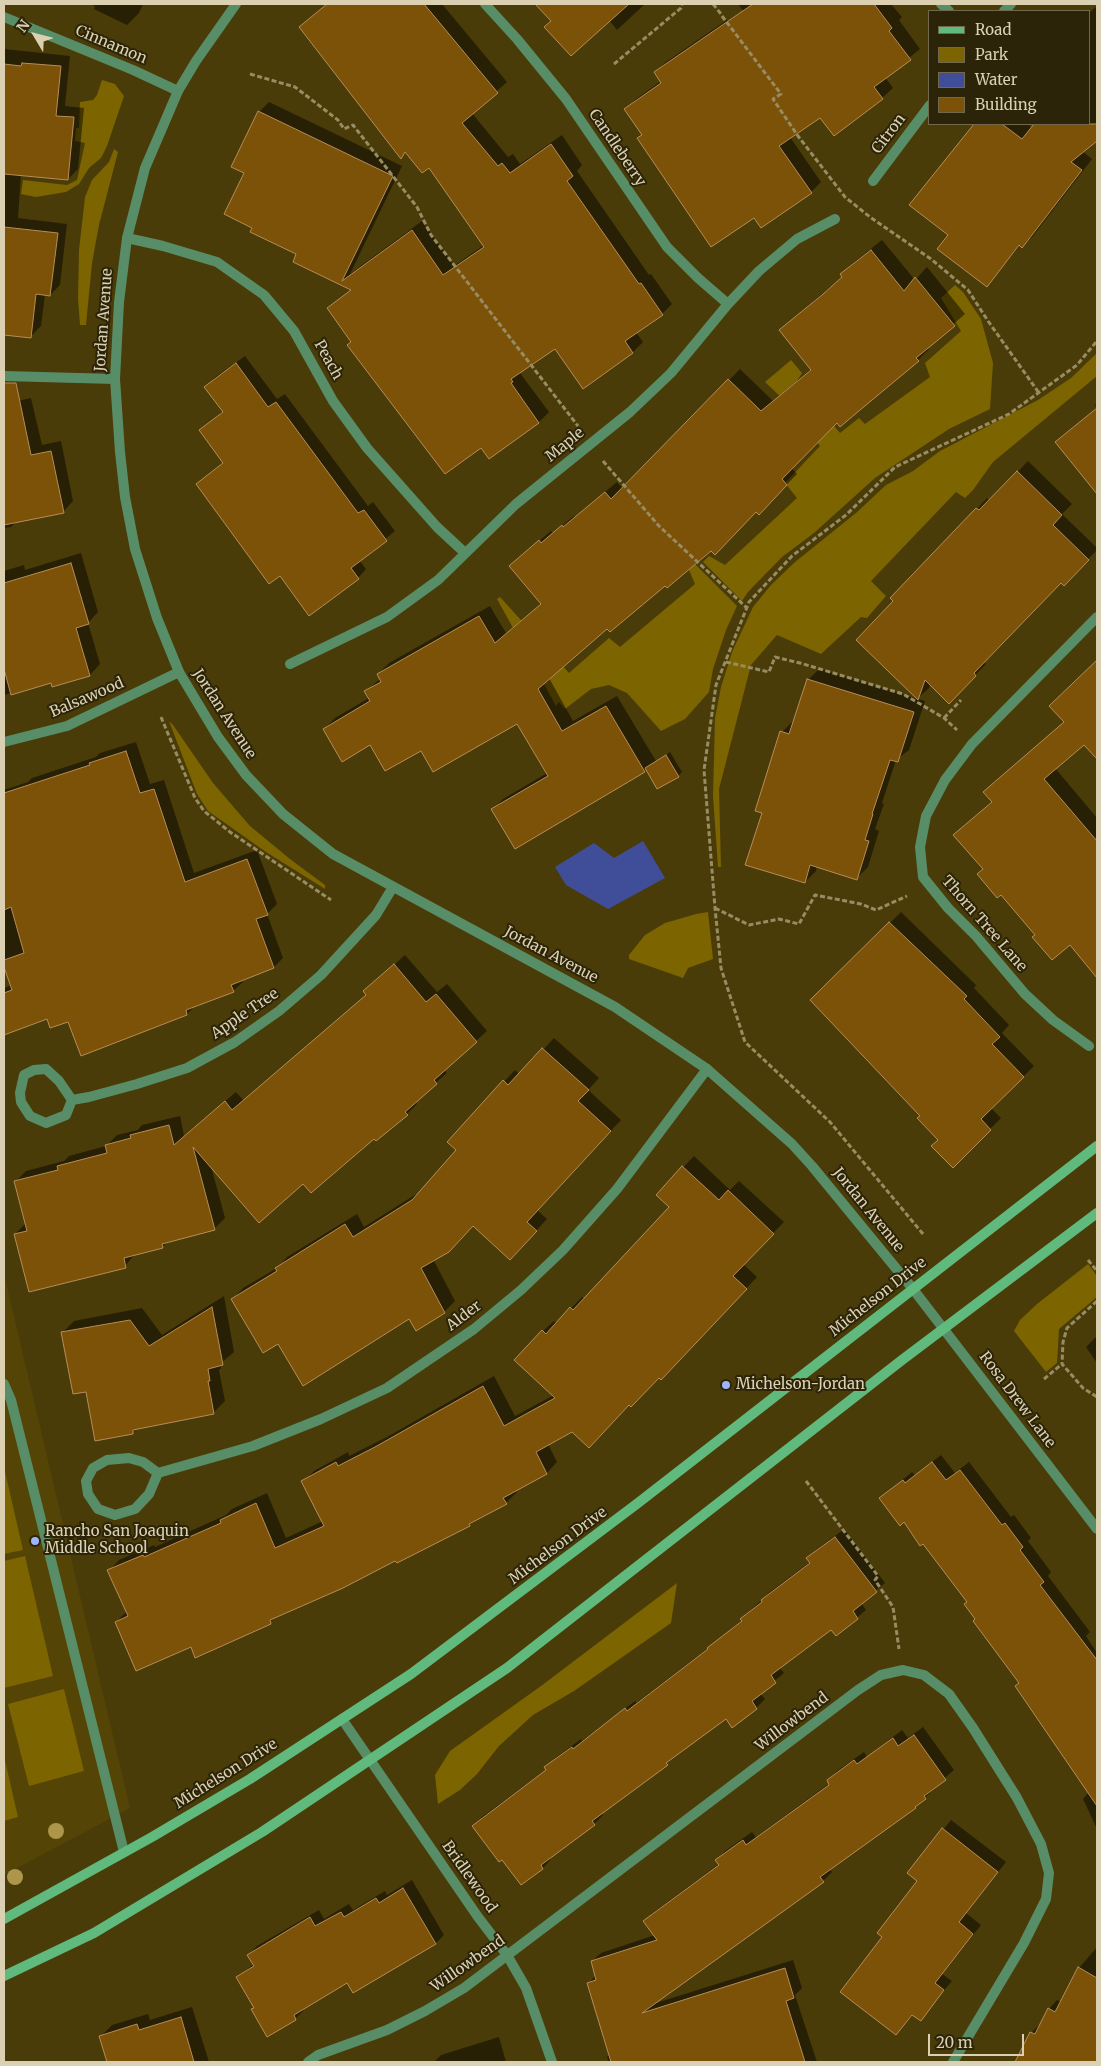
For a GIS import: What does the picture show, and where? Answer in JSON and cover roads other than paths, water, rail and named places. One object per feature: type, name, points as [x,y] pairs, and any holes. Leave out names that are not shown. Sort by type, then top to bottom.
[{"type":"main road","name":"Michelson Drive","points":[[4,1919],[250,1779],[411,1674],[520,1594],[1097,1146]]},
{"type":"main road","points":[[4,1976],[102,1928],[262,1832],[507,1668],[728,1494],[1097,1213]]},
{"type":"street","name":"Jordan Avenue","points":[[236,4],[196,61],[178,91],[144,168],[127,238],[119,302],[115,379],[123,479],[136,548],[157,618],[179,672],[218,737],[246,775],[283,814],[333,854],[615,1007],[707,1069],[792,1144],[913,1289]]},
{"type":"street","name":"Candleberry","points":[[485,4],[518,39],[566,99],[668,247],[698,278],[728,304]]},
{"type":"street","name":"Cinnamon","points":[[4,17],[133,70],[178,91]]},
{"type":"street","name":"Citron","points":[[873,181],[928,108]]},
{"type":"street","name":"Maple","points":[[290,664],[387,617],[438,580],[516,504],[630,412],[671,373],[728,304],[759,271],[798,239],[835,219]]},
{"type":"street","name":"Peach","points":[[127,238],[163,246],[217,262],[264,295],[294,331],[333,401],[367,448],[437,527],[465,553]]},
{"type":"street","points":[[4,376],[115,379]]},
{"type":"street","name":"Thorn Tree Lane","points":[[1089,1046],[1053,1020],[1025,994],[976,936],[948,908],[924,877],[920,847],[926,816],[945,780],[972,744],[1097,617]]},
{"type":"street","name":"Balsawood","points":[[4,742],[67,726],[179,672]]},
{"type":"street","name":"Apple Tree","points":[[72,1100],[137,1084],[187,1068],[235,1042],[279,1011],[321,975],[376,915],[393,887]]},
{"type":"street","points":[[46,1069],[59,1081],[72,1100],[66,1115],[46,1124],[30,1116],[21,1102],[20,1093],[24,1075],[34,1070],[46,1069]]},
{"type":"street","name":"Alder","points":[[158,1473],[252,1446],[320,1420],[387,1388],[474,1329],[521,1290],[563,1250],[617,1189],[707,1069]]},
{"type":"street","name":"Rosa Drew Lane","points":[[913,1289],[1097,1529]]},
{"type":"street","points":[[4,1384],[11,1400],[124,1852]]},
{"type":"street","points":[[129,1458],[143,1462],[158,1473],[149,1494],[135,1509],[115,1514],[98,1509],[88,1494],[86,1481],[94,1468],[107,1460],[129,1458]]},
{"type":"street","name":"Willowbend","points":[[308,2062],[318,2056],[387,2030],[426,2011],[464,1988],[858,1690],[881,1674],[903,1670],[924,1675],[949,1694],[1018,1798],[1041,1844],[1049,1873],[1046,1899],[1024,1942],[953,2062]]},
{"type":"street","name":"Bridlewood","points":[[342,1719],[478,1918],[507,1955],[526,1988],[552,2062]]},
{"type":"water","points":[[643,841],[665,878],[608,909],[566,885],[555,867],[594,843],[614,858]]},
{"type":"place","name":"Michelson-Jordan","points":[[726,1385]]},
{"type":"place","name":"Rancho San Joaquin Middle School","points":[[35,1541]]}]
